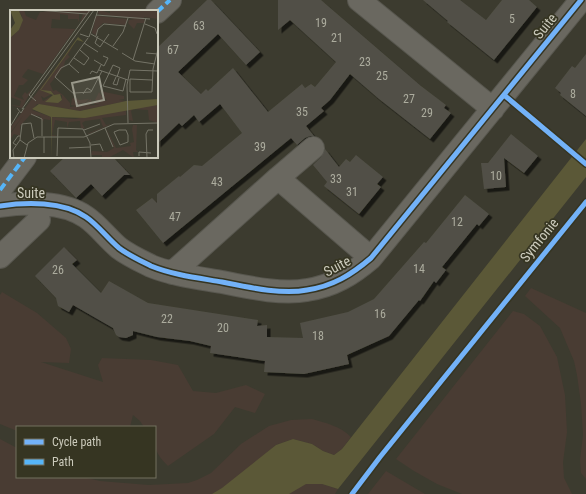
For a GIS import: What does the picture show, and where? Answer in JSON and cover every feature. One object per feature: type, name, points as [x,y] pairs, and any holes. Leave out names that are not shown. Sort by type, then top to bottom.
[{"type":"street","points":[[158,11],[170,0]]},
{"type":"street","points":[[359,0],[493,109]]},
{"type":"street","name":"Suite","points":[[0,206],[15,204],[41,204],[61,206],[85,216],[120,248],[151,266],[172,273],[281,291],[306,291],[328,285],[343,279],[371,258],[582,0]]},
{"type":"street","points":[[172,273],[313,148]]},
{"type":"street","points":[[0,190],[24,158]]},
{"type":"street","name":"Suite","points":[[278,178],[371,258]]},
{"type":"street","points":[[0,257],[39,220]]},
{"type":"shaded area","points":[[586,139],[586,177],[338,489],[322,484],[306,484],[289,494],[212,494],[222,488],[276,445],[293,439],[312,444],[323,451],[334,455],[342,449]]},
{"type":"shaded area","points":[[531,288],[586,313],[586,479],[581,473],[580,460],[583,435],[581,404],[574,361],[560,328],[525,296]]},
{"type":"shaded area","points":[[2,292],[37,313],[66,338],[71,349],[69,363],[41,362],[103,382],[98,365],[102,358],[151,360],[178,365],[193,391],[216,393],[246,385],[265,394],[255,413],[235,407],[214,434],[168,466],[157,452],[156,426],[143,426],[133,415],[130,426],[16,426],[16,431],[0,424],[0,295]]},
{"type":"shaded area","points":[[513,311],[524,314],[540,326],[557,357],[565,395],[567,432],[563,462],[564,478],[572,494],[462,494],[437,484],[396,459]]},
{"type":"shaded area","points":[[312,419],[338,428],[351,437],[342,449],[334,455],[323,451],[312,444],[293,439],[276,445],[256,462],[281,480],[307,484],[322,484],[338,489],[335,494],[0,494],[0,439],[16,447],[16,478],[87,478],[100,481],[149,485],[188,483],[211,473],[241,444],[269,426],[291,420]]},
{"type":"shaded area","points":[[386,471],[425,494],[368,494]]},
{"type":"building","points":[[207,0],[211,0],[260,52],[246,65],[218,34],[178,72],[201,94],[206,89],[208,91],[233,68],[268,112],[302,84],[305,88],[311,84],[315,87],[336,62],[290,20],[278,30],[278,0],[321,0],[421,86],[446,105],[444,108],[451,113],[430,139],[350,74],[330,100],[321,108],[324,111],[306,126],[314,136],[305,138],[297,145],[291,138],[163,243],[136,210],[152,198],[157,203],[157,194],[194,165],[202,166],[242,133],[220,104],[199,122],[194,115],[182,126],[179,123],[158,143],[158,47]]},
{"type":"building","points":[[423,0],[460,0],[486,20],[502,0],[529,0],[537,7],[494,60],[447,22],[448,21]]},
{"type":"building","points":[[586,54],[586,116],[560,95],[561,93],[555,88],[572,66],[575,68]]},
{"type":"building","points":[[511,134],[538,156],[524,173],[504,158],[506,187],[484,189],[481,163],[488,163]]},
{"type":"building","points":[[325,149],[339,167],[346,159],[350,162],[356,155],[383,177],[377,184],[381,187],[359,214],[324,186],[327,182],[313,165],[321,157]]},
{"type":"building","points":[[64,158],[114,158],[130,175],[124,175],[102,196],[91,184],[76,198],[50,171]]},
{"type":"building","points":[[465,195],[489,214],[479,226],[477,224],[442,267],[446,270],[436,283],[434,281],[420,301],[419,300],[389,336],[347,355],[349,364],[304,374],[264,372],[265,361],[210,353],[211,346],[190,341],[157,337],[133,331],[133,335],[126,338],[119,337],[116,335],[113,328],[73,305],[69,312],[58,306],[56,298],[35,276],[64,247],[77,260],[72,264],[101,293],[109,281],[148,303],[258,320],[257,326],[267,325],[267,337],[303,338],[300,323],[348,312],[374,299],[424,242],[426,243]]},
{"type":"marked path","points":[[158,11],[170,0]]},
{"type":"marked path","points":[[0,190],[24,158]]},
{"type":"cycle path","points":[[0,206],[44,204],[67,208],[90,220],[126,253],[151,266],[177,274],[253,288],[287,292],[325,286],[349,275],[371,258],[581,0]]},
{"type":"cycle path","points":[[504,95],[586,164]]},
{"type":"cycle path","name":"Symfonie","points":[[352,494],[380,457],[586,202]]}]
